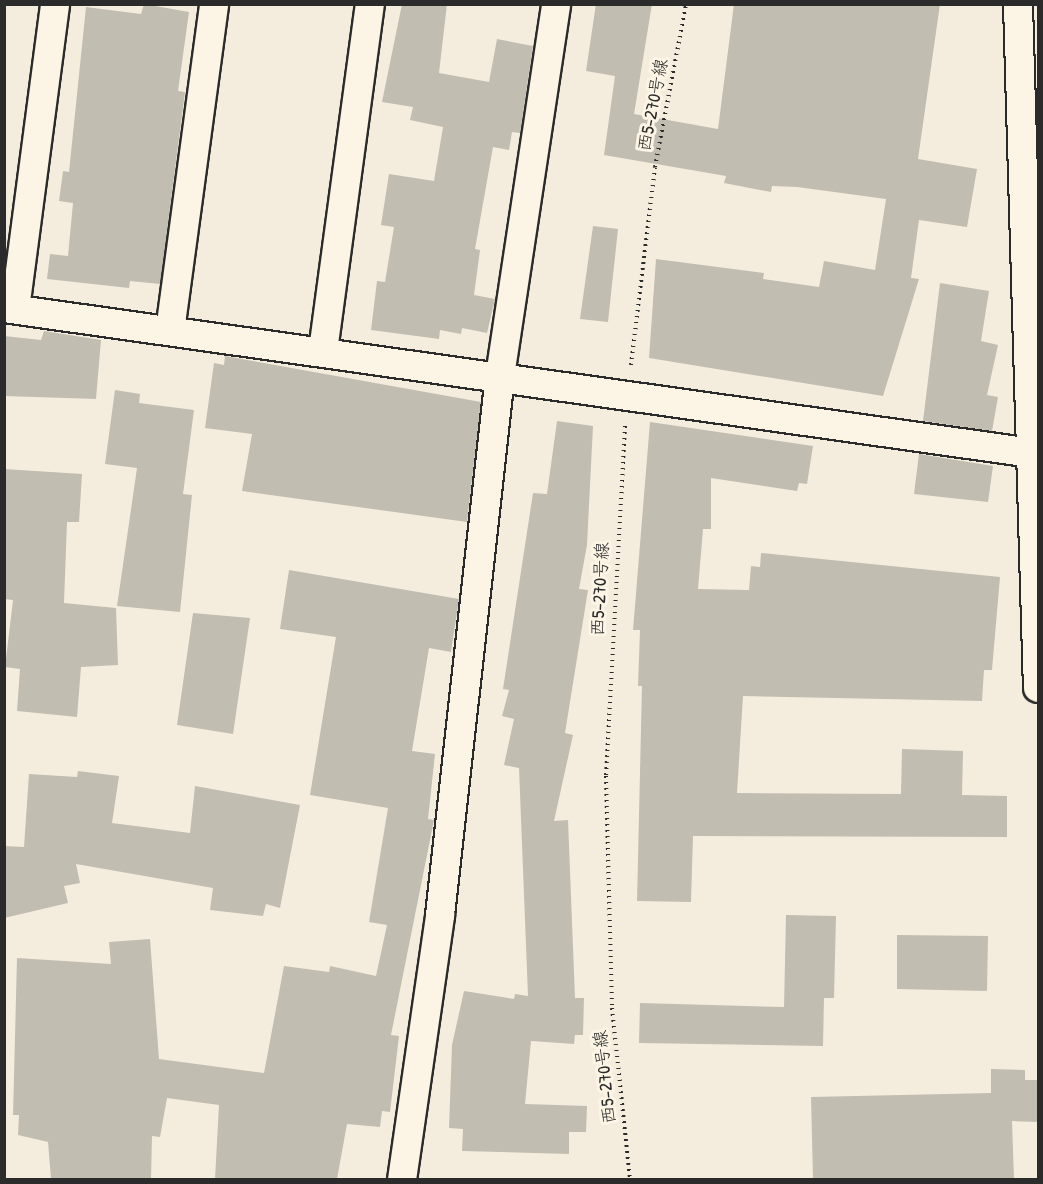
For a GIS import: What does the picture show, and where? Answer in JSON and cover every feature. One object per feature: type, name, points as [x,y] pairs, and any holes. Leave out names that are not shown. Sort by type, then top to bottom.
[{"type":"street","points":[[55,4],[10,308],[500,376],[627,398],[1032,453]]},
{"type":"street","points":[[170,331],[214,4]]},
{"type":"street","points":[[323,351],[370,4]]},
{"type":"street","points":[[402,1179],[442,892],[500,376],[556,4]]},
{"type":"street","points":[[1018,4],[1038,688]]},
{"type":"path","name":"西5-270号線","points":[[630,1179],[612,1008],[606,776],[627,398],[655,167],[686,4]]},
{"type":"building","points":[[144,4],[189,12],[178,91],[185,92],[160,284],[130,281],[129,288],[47,279],[50,254],[68,256],[73,203],[59,201],[63,171],[69,172],[86,7],[141,14]]},
{"type":"building","points":[[402,4],[447,4],[439,73],[489,82],[497,39],[533,46],[520,133],[512,132],[509,150],[493,147],[475,249],[480,250],[474,295],[495,299],[487,333],[462,328],[461,334],[440,330],[439,339],[371,330],[377,281],[385,282],[394,227],[381,225],[389,174],[434,181],[443,127],[410,120],[413,107],[382,102]]},
{"type":"building","points":[[596,4],[652,4],[634,114],[718,129],[734,4],[940,4],[918,159],[977,169],[967,227],[919,220],[911,278],[919,279],[883,396],[649,358],[656,259],[764,273],[763,279],[819,287],[824,261],[875,270],[886,199],[797,187],[772,186],[771,192],[724,183],[726,176],[604,155],[615,76],[586,71]]},
{"type":"building","points":[[593,226],[618,229],[608,322],[580,319]]},
{"type":"building","points":[[940,283],[989,291],[981,341],[998,345],[987,395],[998,397],[992,431],[923,421]]},
{"type":"building","points":[[44,331],[101,340],[96,399],[4,396],[4,336],[41,340]]},
{"type":"building","points":[[225,356],[481,402],[467,522],[242,491],[252,434],[205,428],[214,363],[224,365]]},
{"type":"building","points":[[115,390],[140,394],[139,403],[194,410],[183,494],[192,495],[180,612],[117,606],[137,468],[105,464]]},
{"type":"building","points":[[557,421],[593,426],[587,545],[579,589],[588,590],[565,733],[573,735],[554,821],[568,820],[575,998],[584,998],[583,1035],[575,1035],[574,1044],[531,1041],[525,1104],[587,1106],[586,1132],[569,1132],[569,1154],[462,1151],[463,1129],[449,1128],[452,1045],[464,991],[514,999],[515,994],[528,996],[519,768],[504,765],[514,719],[502,716],[509,690],[503,689],[533,493],[547,494]]},
{"type":"building","points":[[650,422],[813,446],[807,484],[799,483],[797,491],[711,478],[711,529],[703,529],[698,589],[749,590],[751,566],[760,567],[761,553],[1000,577],[992,670],[984,670],[982,701],[743,696],[737,793],[901,794],[902,749],[963,751],[962,795],[1007,796],[1007,837],[693,836],[691,902],[637,901],[642,686],[638,686],[640,630],[633,630]]},
{"type":"building","points":[[919,454],[993,466],[988,502],[914,494]]},
{"type":"building","points":[[4,469],[82,474],[79,522],[67,522],[64,603],[116,608],[118,665],[81,667],[77,717],[17,711],[20,669],[5,667],[13,600],[4,599]]},
{"type":"building","points":[[289,570],[459,599],[451,652],[429,648],[412,751],[435,754],[428,819],[434,820],[391,1035],[399,1036],[390,1112],[382,1111],[380,1127],[347,1124],[337,1179],[215,1179],[219,1105],[167,1098],[160,1137],[152,1136],[151,1179],[51,1179],[48,1142],[18,1135],[19,1115],[13,1115],[17,958],[111,964],[109,942],[150,939],[159,1059],[264,1073],[284,966],[329,972],[330,966],[376,976],[387,925],[369,922],[388,808],[310,795],[336,637],[280,629]]},
{"type":"building","points":[[193,613],[250,618],[233,734],[177,725]]},
{"type":"building","points":[[78,771],[119,776],[112,823],[190,833],[195,786],[300,805],[280,908],[266,904],[263,916],[210,910],[213,888],[76,864],[80,883],[64,886],[68,903],[4,918],[4,846],[24,847],[29,774],[77,777]]},
{"type":"building","points":[[786,915],[836,916],[834,998],[824,998],[823,1046],[639,1043],[640,1003],[784,1007]]},
{"type":"building","points":[[897,935],[988,936],[987,991],[897,989]]},
{"type":"building","points":[[991,1069],[1025,1070],[1025,1080],[1038,1080],[1038,1122],[1012,1121],[1014,1179],[813,1179],[811,1097],[991,1093]]}]
